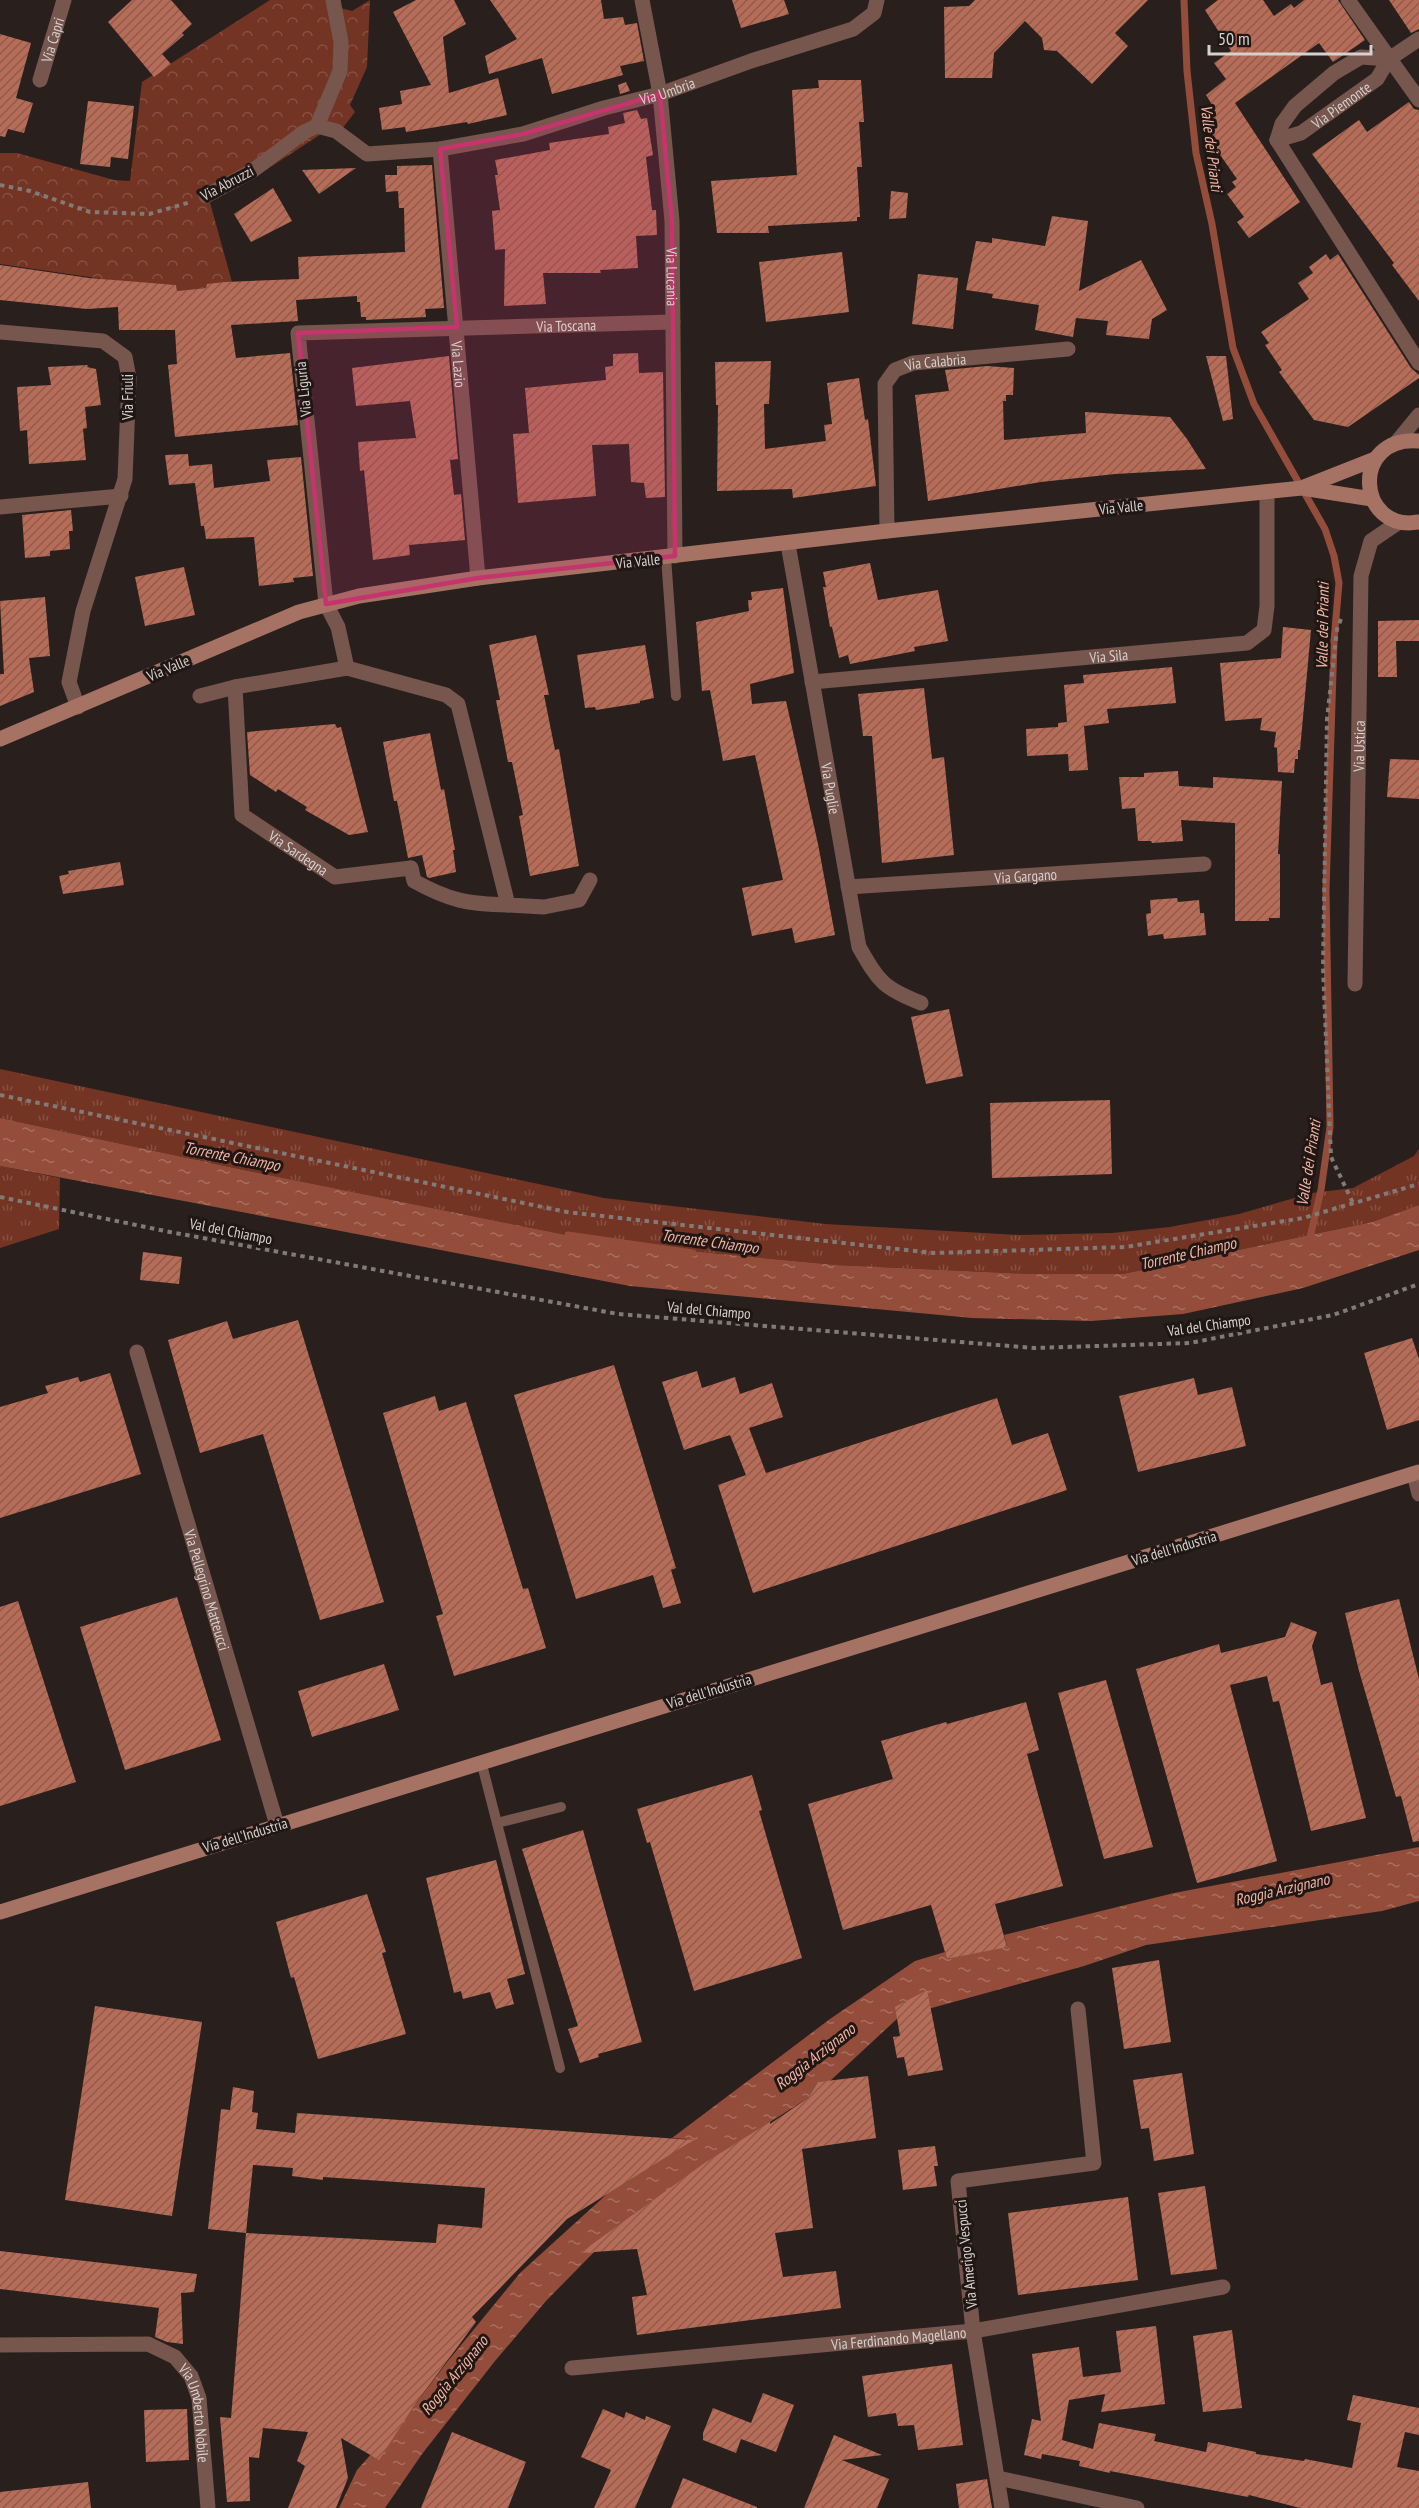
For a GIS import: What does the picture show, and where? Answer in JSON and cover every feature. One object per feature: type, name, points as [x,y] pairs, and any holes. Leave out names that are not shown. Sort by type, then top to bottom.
[{"type":"main road","points":[[1396,443],[1419,441]]},
{"type":"main road","name":"Via Valle","points":[[0,739],[299,612],[359,596],[478,578],[887,531],[1302,488],[1375,459],[1384,449],[1396,443]]},
{"type":"main road","points":[[1375,459],[1370,472],[1369,486],[1372,499],[1379,509],[1399,522],[1419,522]]},
{"type":"main road","name":"Via Valle","points":[[1302,488],[1372,499]]},
{"type":"main road","name":"Via dell'Industria","points":[[0,1912],[1416,1473]]},
{"type":"street","name":"Via Capri","points":[[40,80],[64,0]]},
{"type":"street","points":[[333,0],[333,10],[341,42],[340,71],[317,126],[336,131],[367,154],[440,149]]},
{"type":"street","name":"Via Lucania","points":[[642,0],[660,94],[672,221],[674,322],[671,557]]},
{"type":"street","name":"Via Umbria","points":[[440,149],[523,134],[604,108],[660,94],[751,61],[853,29],[874,13],[877,0]]},
{"type":"street","points":[[1348,0],[1419,100]]},
{"type":"street","points":[[1389,59],[1419,39]]},
{"type":"street","name":"Via Piemonte","points":[[1361,57],[1389,59],[1377,79],[1368,86],[1301,133],[1277,140],[1282,124],[1295,106],[1334,73],[1361,57]]},
{"type":"street","name":"Via Abruzzi","points":[[206,196],[252,171],[304,132],[317,126]]},
{"type":"street","points":[[1277,140],[1419,363]]},
{"type":"street","name":"Via Lazio","points":[[440,149],[478,578]]},
{"type":"street","name":"Via Toscana","points":[[457,327],[674,322]]},
{"type":"street","name":"Via Liguria","points":[[326,604],[298,333],[457,327]]},
{"type":"street","name":"Via Friuli","points":[[0,332],[103,341],[125,357],[129,378],[125,479],[83,611],[69,682],[78,707]]},
{"type":"street","name":"Via Calabria","points":[[887,531],[885,384],[894,370],[914,363],[1068,349]]},
{"type":"street","points":[[1396,443],[1419,415]]},
{"type":"street","name":"Via Sila","points":[[812,682],[1247,644],[1264,630],[1267,606],[1267,492]]},
{"type":"street","points":[[0,507],[121,496]]},
{"type":"street","name":"Via Ustica","points":[[1355,984],[1360,576],[1371,541],[1399,522]]},
{"type":"street","name":"Via Puglie","points":[[788,544],[859,947],[876,977],[895,993],[921,1003]]},
{"type":"street","points":[[326,604],[338,627],[347,668]]},
{"type":"street","points":[[200,696],[235,687],[347,668],[446,695],[458,704],[508,905]]},
{"type":"street","name":"Via Sardegna","points":[[235,687],[242,815],[335,877],[411,868],[414,881],[441,896],[473,904],[544,907],[579,900],[590,880]]},
{"type":"street","name":"Via Gargano","points":[[848,887],[1204,864]]},
{"type":"street","name":"Via Pellegrino Matteucci","points":[[136,1352],[278,1825]]},
{"type":"street","points":[[1416,1473],[1419,1494]]},
{"type":"street","name":"Via Amerigo Vespucci","points":[[1002,2508],[973,2331],[958,2181],[1094,2163],[1078,2009]]},
{"type":"street","name":"Via Ferdinando Magellano","points":[[572,2368],[973,2331],[1224,2287]]},
{"type":"street","name":"Via Umberto Nobile","points":[[0,2345],[148,2344],[175,2357],[191,2376],[199,2398],[208,2508]]},
{"type":"street","points":[[998,2478],[1137,2508]]},
{"type":"lane","points":[[671,557],[676,696]]},
{"type":"lane","points":[[481,1761],[560,2067]]},
{"type":"lane","points":[[496,1823],[561,1807]]},
{"type":"path","name":"Via Abruzzi","points":[[0,185],[30,191],[90,212],[149,214],[185,205],[206,196]]},
{"type":"path","points":[[1346,608],[1336,629],[1327,719],[1323,968],[1331,1157],[1353,1203]]},
{"type":"path","points":[[0,1095],[567,1212],[934,1253],[1125,1247],[1303,1218],[1419,1184]]},
{"type":"path","name":"Val del Chiampo","points":[[0,1197],[239,1245],[618,1314],[1034,1347],[1190,1343],[1333,1315],[1419,1284]]},
{"type":"highlighted area","points":[[660,94],[672,221],[675,556],[478,578],[326,604],[298,333],[457,327],[440,149],[523,134]]},
{"type":"green space","points":[[270,0],[326,0],[336,7],[352,11],[370,0],[367,67],[350,105],[355,112],[342,129],[321,134],[263,172],[209,199],[232,282],[177,291],[176,285],[117,281],[0,264],[0,153],[17,153],[114,180],[130,181],[142,82]]},
{"type":"green space","points":[[0,1069],[604,1198],[825,1224],[1020,1235],[1112,1233],[1170,1227],[1239,1214],[1312,1193],[1353,1188],[1414,1156],[1419,1149],[1419,1205],[1372,1222],[1123,1274],[1030,1274],[836,1265],[606,1243],[0,1118]]},
{"type":"green space","points":[[0,1166],[60,1178],[59,1229],[0,1248]]},
{"type":"water","points":[[0,1118],[606,1243],[836,1265],[1030,1274],[1123,1274],[1372,1222],[1419,1205],[1419,1250],[1303,1288],[1183,1314],[1091,1321],[972,1318],[630,1286],[0,1166]]},
{"type":"water","name":"Roggia Arzignano","points":[[1419,1847],[1419,1901],[1382,1911],[1146,1945],[1084,1966],[899,2017],[830,2081],[818,2082],[808,2098],[770,2122],[777,2173],[730,2147],[634,2214],[546,2301],[495,2361],[422,2454],[385,2508],[339,2508],[357,2470],[413,2407],[520,2273],[607,2194],[689,2143],[686,2139],[672,2138],[830,2019],[915,1961],[945,1952],[947,1959],[1007,1946],[1004,1935],[1174,1893]]},
{"type":"building","points":[[132,0],[171,0],[192,24],[182,33],[184,35],[162,54],[171,64],[154,77],[108,22]]},
{"type":"building","points":[[416,0],[454,0],[466,24],[443,37],[449,93],[498,78],[507,115],[468,124],[467,122],[406,132],[405,127],[382,130],[379,108],[402,104],[400,91],[431,85],[393,12]]},
{"type":"building","points":[[490,0],[601,0],[604,19],[623,17],[625,25],[637,23],[644,61],[620,66],[623,75],[552,94],[542,58],[489,74],[485,56],[517,39]]},
{"type":"building","points":[[732,0],[784,0],[789,14],[741,28]]},
{"type":"building","points":[[975,0],[1148,0],[1115,33],[1128,46],[1092,84],[1057,51],[1044,50],[1042,38],[1025,21],[994,53],[992,78],[945,78],[944,7],[969,6]]},
{"type":"building","points":[[1218,0],[1263,0],[1274,16],[1291,4],[1294,8],[1304,0],[1338,0],[1365,40],[1333,62],[1319,43],[1235,103],[1300,202],[1249,238],[1237,222],[1244,217],[1227,194],[1236,187],[1232,182],[1237,179],[1209,139],[1206,115],[1214,108],[1206,95],[1226,79],[1214,63],[1231,51],[1205,10]]},
{"type":"building","points":[[1389,0],[1419,0],[1419,29],[1411,33]]},
{"type":"building","points":[[0,34],[31,43],[16,98],[33,103],[24,133],[8,129],[5,137],[0,136]]},
{"type":"building","points":[[818,80],[861,80],[864,122],[859,122],[862,167],[857,167],[860,217],[857,217],[857,221],[768,226],[769,233],[717,233],[711,181],[797,175],[792,90],[819,88]]},
{"type":"building","points":[[626,82],[630,91],[620,94],[618,85]]},
{"type":"building","points":[[88,101],[134,106],[128,159],[111,157],[110,167],[80,164]]},
{"type":"building","points":[[1409,102],[1414,109],[1419,110],[1419,301],[1392,265],[1394,263],[1312,154],[1359,120],[1367,132]]},
{"type":"building","points":[[637,110],[641,119],[647,118],[653,155],[646,157],[652,210],[656,210],[657,235],[636,236],[638,268],[600,270],[601,273],[543,273],[546,304],[504,306],[505,249],[495,250],[492,211],[500,210],[495,160],[550,150],[549,143],[609,134],[608,127],[625,123],[623,113]]},
{"type":"building","points":[[432,165],[444,308],[425,309],[426,317],[366,320],[366,317],[361,317],[360,302],[357,302],[357,296],[296,300],[298,321],[231,325],[236,358],[290,353],[298,425],[175,437],[168,365],[177,364],[175,330],[119,330],[118,307],[87,309],[0,300],[0,265],[89,278],[176,285],[177,291],[206,288],[207,284],[225,282],[299,279],[298,257],[405,252],[404,208],[399,208],[398,191],[386,192],[385,175],[397,175],[397,166]]},
{"type":"building","points":[[356,168],[319,194],[302,170]]},
{"type":"building","points":[[273,188],[292,221],[251,242],[234,214]]},
{"type":"building","points":[[891,191],[908,193],[906,218],[889,219]]},
{"type":"building","points":[[1052,216],[1088,221],[1079,291],[1141,260],[1167,310],[1152,319],[1149,339],[1106,335],[1108,321],[1076,318],[1073,337],[1035,330],[1039,305],[992,298],[993,294],[966,290],[976,241],[992,243],[992,238],[1045,246]]},
{"type":"building","points":[[842,252],[849,312],[766,322],[759,262]]},
{"type":"building","points":[[1326,254],[1330,260],[1338,254],[1411,368],[1419,375],[1419,378],[1348,427],[1314,420],[1279,372],[1282,370],[1265,345],[1269,343],[1261,332],[1309,299],[1298,283],[1313,273],[1309,267]]},
{"type":"building","points":[[918,274],[958,278],[953,329],[912,324]]},
{"type":"building","points":[[638,353],[639,373],[663,372],[665,497],[646,498],[644,483],[631,482],[629,444],[592,445],[596,496],[518,503],[513,434],[529,433],[525,388],[606,380],[605,367],[613,366],[613,354]]},
{"type":"building","points":[[449,356],[458,459],[450,460],[454,495],[461,494],[465,540],[409,545],[410,555],[373,560],[364,470],[360,471],[358,442],[416,438],[410,401],[356,406],[352,368]]},
{"type":"building","points":[[1206,356],[1226,356],[1233,419],[1223,421]]},
{"type":"building","points":[[771,361],[769,404],[764,404],[765,449],[826,441],[824,425],[832,424],[827,383],[859,378],[865,420],[868,419],[876,486],[793,498],[792,489],[717,491],[718,405],[716,405],[715,362]]},
{"type":"building","points":[[88,365],[87,367],[96,369],[101,405],[85,407],[87,428],[83,429],[86,460],[29,464],[27,430],[20,431],[17,387],[51,385],[48,367]]},
{"type":"building","points":[[987,366],[1014,368],[1013,395],[1006,395],[1006,401],[1003,401],[1004,440],[1086,433],[1085,412],[1170,417],[1206,469],[1115,474],[1041,482],[928,501],[915,395],[949,391],[945,370]]},
{"type":"building","points":[[188,454],[189,466],[212,464],[214,488],[270,481],[267,460],[301,457],[313,576],[293,578],[294,582],[259,586],[254,537],[206,539],[204,526],[201,526],[195,483],[169,485],[165,455]]},
{"type":"building","points":[[71,510],[73,531],[69,531],[70,549],[50,551],[50,556],[25,558],[22,515]]},
{"type":"building","points":[[870,563],[878,600],[938,590],[948,641],[914,647],[915,651],[850,664],[848,655],[839,658],[832,627],[830,627],[823,587],[826,587],[823,572]]},
{"type":"building","points":[[184,567],[195,615],[145,626],[135,577]]},
{"type":"building","points":[[783,588],[794,673],[750,684],[752,704],[786,701],[818,844],[835,935],[795,943],[792,928],[752,936],[742,888],[783,880],[755,755],[723,761],[710,690],[702,691],[696,622],[749,611],[748,600],[752,600],[751,592]]},
{"type":"building","points":[[45,597],[50,656],[29,658],[34,692],[0,706],[0,674],[4,674],[0,601]]},
{"type":"building","points":[[1419,620],[1419,641],[1396,641],[1397,677],[1378,677],[1378,621]]},
{"type":"building","points":[[1283,627],[1311,630],[1300,750],[1298,750],[1298,759],[1295,759],[1294,773],[1278,772],[1277,748],[1274,747],[1276,732],[1260,730],[1262,718],[1225,721],[1220,663],[1281,658]]},
{"type":"building","points":[[536,635],[549,695],[544,695],[555,750],[559,749],[579,866],[530,876],[519,816],[523,815],[512,762],[508,762],[496,700],[500,700],[489,645]]},
{"type":"building","points":[[645,645],[654,698],[640,701],[640,703],[596,710],[595,707],[585,708],[577,655]]},
{"type":"building","points":[[1172,667],[1176,703],[1107,709],[1109,723],[1084,726],[1088,770],[1069,771],[1068,754],[1027,756],[1026,729],[1058,727],[1058,723],[1067,722],[1064,685],[1084,683],[1083,675]]},
{"type":"building","points":[[924,688],[932,759],[944,757],[954,855],[882,863],[872,736],[863,736],[858,694]]},
{"type":"building","points":[[335,724],[337,728],[341,727],[368,832],[349,835],[305,810],[307,807],[278,789],[276,792],[250,775],[247,732]]},
{"type":"building","points":[[430,733],[441,790],[444,789],[455,850],[453,850],[456,872],[429,878],[422,855],[408,858],[383,742]]},
{"type":"building","points":[[1390,759],[1419,760],[1419,799],[1387,797]]},
{"type":"building","points":[[1178,771],[1179,786],[1213,788],[1213,777],[1282,781],[1278,854],[1280,854],[1280,918],[1269,918],[1269,921],[1235,921],[1235,823],[1181,820],[1183,841],[1152,843],[1151,841],[1138,841],[1135,808],[1122,809],[1119,777],[1144,777],[1144,773]]},
{"type":"building","points":[[120,862],[124,885],[63,894],[59,876],[69,874],[68,871]]},
{"type":"building","points":[[1177,898],[1178,902],[1199,900],[1200,913],[1204,913],[1206,935],[1164,939],[1163,934],[1148,936],[1146,914],[1151,913],[1150,900]]},
{"type":"building","points":[[949,1009],[963,1076],[926,1084],[911,1017]]},
{"type":"building","points":[[1110,1100],[1112,1174],[992,1178],[990,1103]]},
{"type":"building","points":[[143,1252],[182,1257],[179,1284],[140,1280]]},
{"type":"building","points":[[298,1320],[384,1602],[320,1620],[263,1434],[200,1453],[168,1340],[227,1321],[233,1339]]},
{"type":"building","points":[[1412,1338],[1419,1359],[1419,1420],[1387,1430],[1364,1353]]},
{"type":"building","points":[[614,1365],[676,1568],[671,1570],[681,1603],[663,1608],[653,1575],[576,1599],[514,1395]]},
{"type":"building","points":[[697,1371],[702,1388],[735,1377],[740,1394],[772,1383],[783,1417],[749,1428],[766,1473],[997,1398],[1012,1445],[1048,1433],[1067,1490],[753,1593],[718,1485],[746,1475],[730,1435],[684,1450],[662,1382]]},
{"type":"building","points":[[110,1373],[141,1474],[0,1518],[0,1407],[48,1393],[45,1386],[78,1377],[80,1382]]},
{"type":"building","points":[[1194,1378],[1198,1395],[1232,1387],[1246,1446],[1138,1472],[1119,1396]]},
{"type":"building","points":[[435,1396],[439,1411],[466,1402],[523,1589],[528,1588],[546,1648],[454,1676],[436,1616],[443,1614],[383,1413]]},
{"type":"building","points":[[177,1597],[221,1740],[125,1770],[80,1627]]},
{"type":"building","points":[[1399,1599],[1419,1679],[1419,1841],[1413,1842],[1401,1796],[1396,1797],[1359,1671],[1345,1613]]},
{"type":"building","points":[[18,1601],[76,1782],[0,1806],[0,1607]]},
{"type":"building","points":[[1291,1622],[1317,1632],[1312,1646],[1321,1685],[1332,1682],[1366,1818],[1311,1831],[1279,1701],[1273,1702],[1267,1676],[1230,1685],[1277,1861],[1197,1883],[1136,1669],[1219,1644],[1221,1653],[1285,1637]]},
{"type":"building","points":[[384,1664],[399,1710],[312,1737],[298,1691]]},
{"type":"building","points":[[1106,1680],[1153,1847],[1104,1859],[1058,1693]]},
{"type":"building","points":[[1026,1702],[1039,1750],[1027,1754],[1063,1886],[995,1904],[1007,1947],[947,1959],[931,1905],[843,1930],[808,1804],[893,1779],[881,1741]]},
{"type":"building","points":[[752,1775],[762,1810],[759,1811],[802,1958],[694,1991],[650,1842],[647,1843],[637,1809]]},
{"type":"building","points":[[583,1830],[642,2042],[598,2054],[599,2057],[580,2063],[568,2029],[578,2026],[522,1849]]},
{"type":"building","points":[[496,1860],[525,1974],[507,1979],[514,2004],[496,2009],[490,1992],[463,1999],[461,1991],[454,1993],[426,1878]]},
{"type":"building","points":[[367,1894],[386,1952],[382,1953],[406,2034],[318,2059],[294,1977],[291,1978],[276,1922]]},
{"type":"building","points":[[1159,1960],[1171,2042],[1124,2049],[1112,1968]]},
{"type":"building","points":[[927,1990],[943,2070],[908,2076],[904,2057],[897,2058],[893,2037],[900,2036],[895,2007]]},
{"type":"building","points":[[95,2006],[202,2022],[172,2216],[65,2200]]},
{"type":"building","points":[[1182,2073],[1194,2154],[1154,2161],[1149,2128],[1141,2129],[1133,2080]]},
{"type":"building","points":[[868,2076],[876,2138],[802,2149],[813,2228],[775,2233],[783,2277],[836,2271],[841,2308],[637,2335],[632,2297],[647,2295],[637,2249],[580,2253],[706,2162],[770,2122],[770,2124],[808,2098],[818,2082]]},
{"type":"building","points":[[233,2087],[254,2091],[252,2112],[258,2113],[256,2129],[295,2133],[297,2113],[694,2140],[567,2219],[472,2317],[476,2322],[413,2407],[379,2460],[341,2438],[348,2478],[336,2508],[288,2508],[305,2466],[297,2461],[308,2432],[263,2428],[259,2458],[249,2457],[250,2501],[227,2502],[220,2417],[231,2418],[246,2233],[208,2229],[221,2109],[230,2110]],"holes":[[[253,2165],[293,2168],[292,2176],[323,2180],[323,2177],[485,2188],[482,2228],[438,2224],[436,2243],[246,2233]]]},
{"type":"building","points":[[935,2146],[938,2166],[934,2166],[937,2186],[903,2190],[898,2150]]},
{"type":"building","points":[[1205,2186],[1217,2269],[1171,2275],[1158,2193]]},
{"type":"building","points":[[1128,2197],[1138,2280],[1018,2295],[1008,2213]]},
{"type":"building","points":[[0,2251],[197,2274],[194,2292],[181,2293],[183,2344],[167,2342],[155,2337],[159,2308],[0,2289]]},
{"type":"building","points":[[1156,2326],[1165,2404],[1101,2412],[1105,2394],[1069,2400],[1062,2440],[1093,2449],[1099,2423],[1156,2434],[1154,2441],[1206,2452],[1208,2442],[1256,2452],[1256,2454],[1304,2461],[1305,2459],[1352,2468],[1361,2423],[1347,2420],[1353,2395],[1419,2408],[1419,2435],[1405,2432],[1397,2467],[1419,2471],[1419,2508],[1300,2508],[1249,2495],[1248,2497],[1110,2471],[1110,2473],[1079,2466],[1080,2461],[1042,2454],[1041,2459],[1024,2455],[1032,2419],[1041,2421],[1032,2354],[1079,2347],[1083,2377],[1121,2372],[1116,2331]]},
{"type":"building","points":[[1232,2330],[1242,2408],[1203,2412],[1193,2336]]},
{"type":"building","points":[[952,2364],[963,2445],[918,2450],[914,2425],[898,2426],[896,2413],[868,2417],[862,2376]]},
{"type":"building","points":[[763,2393],[794,2405],[776,2452],[741,2439],[736,2453],[703,2440],[703,2433],[713,2408],[751,2423]]},
{"type":"building","points":[[187,2409],[189,2460],[146,2462],[144,2410]]},
{"type":"building","points":[[603,2409],[624,2418],[626,2412],[645,2420],[646,2416],[671,2426],[635,2508],[594,2508],[611,2470],[581,2457]]},
{"type":"building","points":[[452,2432],[526,2462],[508,2508],[421,2508]]},
{"type":"building","points":[[834,2435],[882,2455],[842,2460],[889,2479],[877,2508],[804,2508]]},
{"type":"building","points":[[683,2478],[757,2507],[757,2508],[671,2508]]},
{"type":"building","points":[[987,2479],[992,2508],[959,2508],[956,2484]]},
{"type":"building","points":[[88,2482],[91,2508],[0,2508],[0,2492]]},
{"type":"waterway","name":"Valle dei Prianti","points":[[1184,0],[1187,71],[1196,153],[1212,224],[1233,348],[1254,404],[1325,529],[1334,556],[1339,583],[1334,641],[1326,890],[1330,1127],[1321,1190],[1309,1242]]},
{"type":"waterway","name":"Torrente Chiampo","points":[[568,1235],[693,1253]]}]
